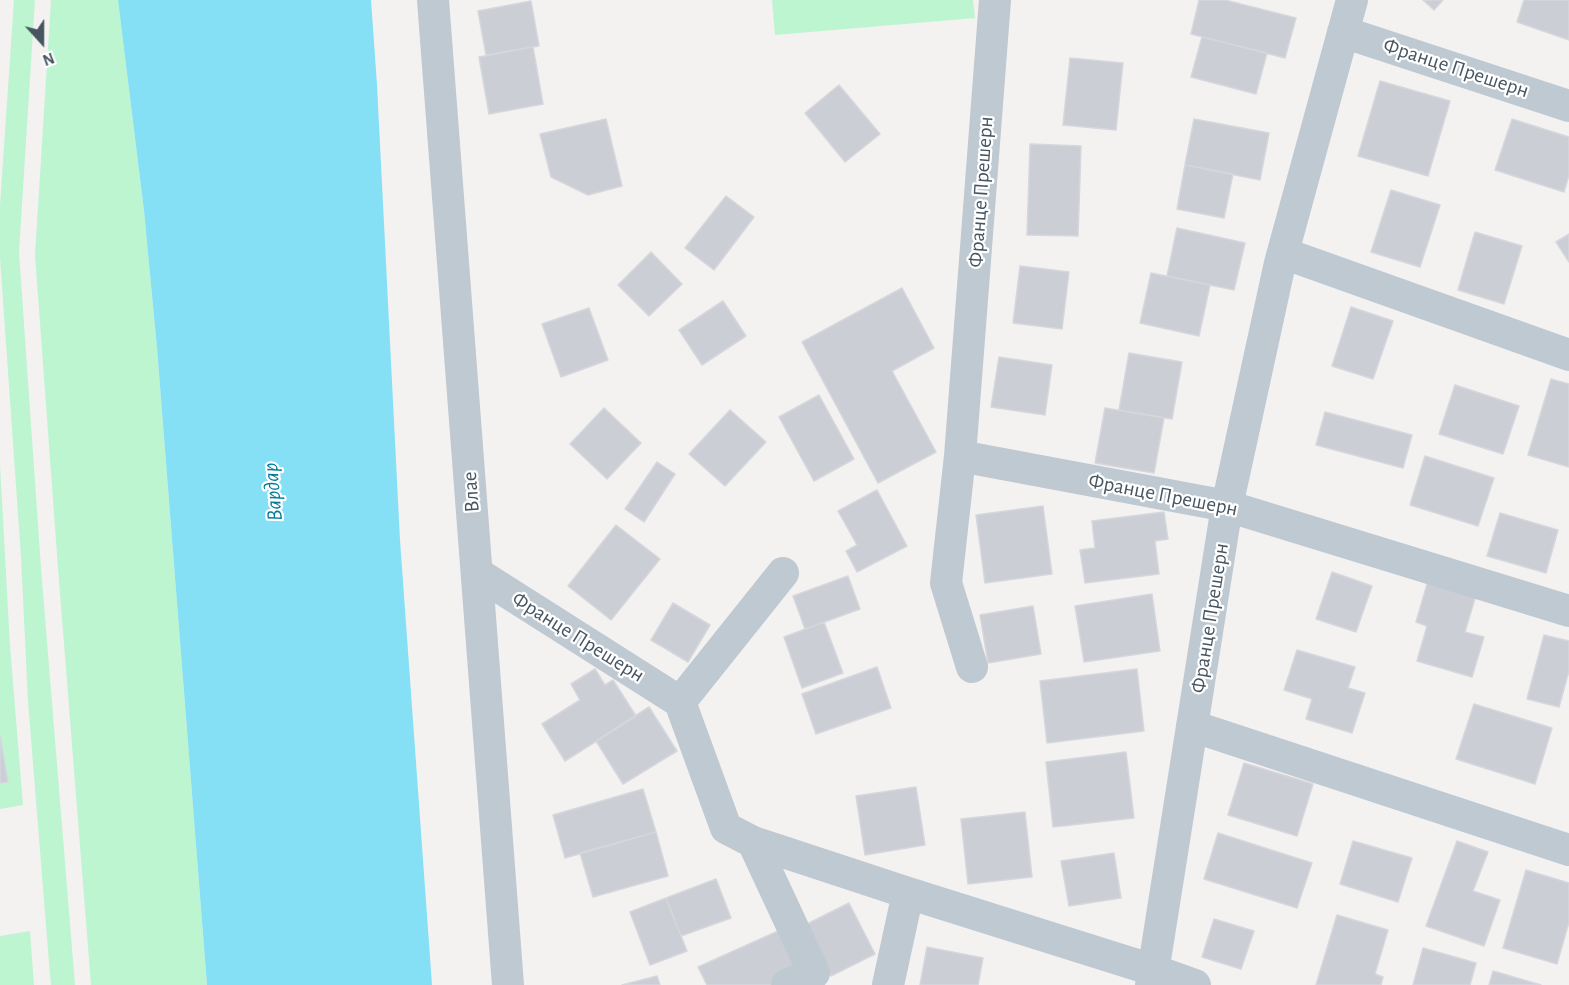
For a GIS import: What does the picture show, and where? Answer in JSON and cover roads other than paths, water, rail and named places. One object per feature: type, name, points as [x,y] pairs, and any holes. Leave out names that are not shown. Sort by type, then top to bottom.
[{"type":"street","name":"Влае","points":[[434,0],[508,985]]},
{"type":"street","name":"Францe Прешерн","points":[[960,456],[995,0]]},
{"type":"street","name":"Францe Прешерн","points":[[1152,978],[1227,506],[1283,253],[1352,0]]},
{"type":"street","name":"Францe Прешерн","points":[[1343,32],[1569,106]]},
{"type":"street","points":[[1283,253],[1569,355]]},
{"type":"street","name":"Франце Прешерн","points":[[960,456],[1227,506],[1569,611]]},
{"type":"street","points":[[960,456],[946,583],[972,667]]},
{"type":"street","name":"Франце Прешерн","points":[[477,573],[680,702]]},
{"type":"street","points":[[783,573],[680,702],[726,828],[753,842],[1152,978],[1196,985]]},
{"type":"street","points":[[1192,726],[1569,850]]},
{"type":"street","points":[[753,842],[814,973],[787,985]]},
{"type":"street","points":[[888,985],[908,893]]},
{"type":"water","name":"Вардар","points":[[118,0],[371,0],[400,540],[432,985],[207,985],[157,348],[144,211]]}]
